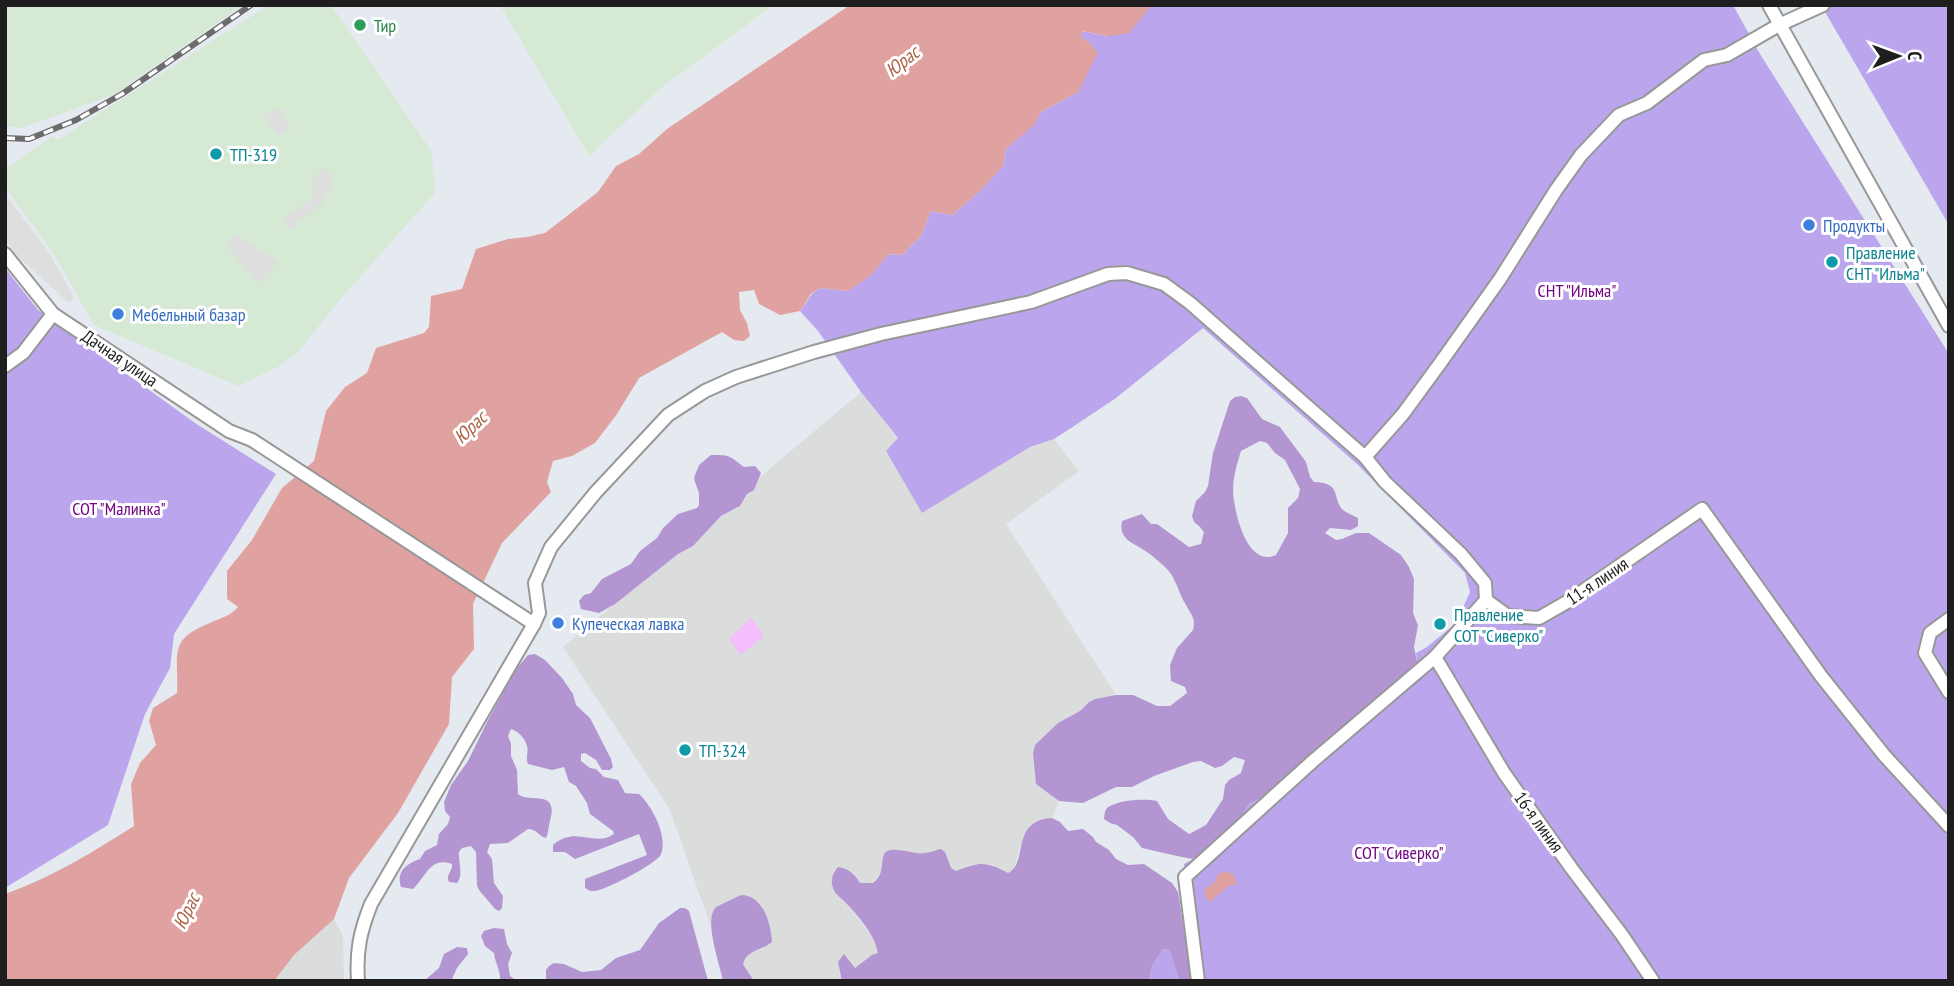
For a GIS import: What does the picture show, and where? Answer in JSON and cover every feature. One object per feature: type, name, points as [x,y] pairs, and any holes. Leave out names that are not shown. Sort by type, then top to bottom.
[{"type":"street","points":[[1769,5],[1949,326]]},
{"type":"street","points":[[1365,457],[1403,414],[1441,362],[1500,279],[1581,155],[1619,115],[1647,103],[1704,60],[1727,55],[1779,25],[1823,5]]},
{"type":"street","name":"Дачная улица","points":[[5,254],[53,314],[229,431],[252,440],[534,624]]},
{"type":"street","points":[[358,981],[360,933],[371,904],[534,624],[539,613],[535,583],[551,547],[596,492],[668,415],[705,391],[736,377],[814,352],[881,334],[1031,302],[1108,274],[1127,273],[1164,284],[1190,303],[1365,457],[1385,482],[1461,554],[1485,583],[1486,600],[1435,657],[1313,761],[1185,877],[1198,981]]},
{"type":"street","points":[[5,366],[23,353],[53,314]]},
{"type":"street","name":"11-я линия","points":[[1486,600],[1508,616],[1539,618],[1567,602],[1702,509],[1821,676],[1884,755],[1949,826]]},
{"type":"street","points":[[1949,619],[1930,633],[1925,653],[1949,692]]},
{"type":"street","name":"16-я линия","points":[[1435,657],[1504,773],[1622,934],[1653,981]]},
{"type":"shaded area","points":[[5,5],[243,5],[115,94],[22,128],[5,126]]},
{"type":"shaded area","points":[[269,5],[331,5],[432,152],[435,193],[337,303],[299,351],[280,366],[238,386],[94,325],[52,251],[5,187],[5,169],[53,136],[58,140]]},
{"type":"shaded area","points":[[500,5],[773,5],[661,88],[589,156]]},
{"type":"shaded area","points":[[278,108],[291,129],[280,136],[263,117]]},
{"type":"shaded area","points":[[326,167],[334,179],[322,204],[289,230],[284,219],[312,199],[313,178]]},
{"type":"shaded area","points":[[5,194],[49,253],[74,297],[69,303],[15,254],[5,237]]},
{"type":"shaded area","points":[[237,235],[278,262],[258,284],[226,245]]},
{"type":"shaded area","points":[[861,392],[898,439],[1030,447],[1054,439],[1079,471],[1006,524],[1116,695],[1089,702],[1039,740],[1042,787],[1059,801],[1052,818],[1034,822],[1030,826],[1013,871],[1008,873],[989,864],[969,865],[956,871],[951,868],[941,849],[927,853],[908,853],[903,850],[883,854],[883,869],[873,883],[860,883],[854,873],[838,867],[834,870],[832,886],[871,936],[878,954],[855,968],[844,954],[839,968],[842,981],[754,981],[743,963],[745,957],[763,949],[772,933],[759,901],[736,897],[722,903],[711,924],[712,930],[670,810],[563,647],[625,595],[678,554],[693,546],[721,516],[737,509],[760,477]]},
{"type":"shaded area","points":[[1235,397],[1247,398],[1262,419],[1280,427],[1306,462],[1314,482],[1333,488],[1342,509],[1358,518],[1358,526],[1351,530],[1330,528],[1325,533],[1336,540],[1356,533],[1369,533],[1401,555],[1414,579],[1413,613],[1418,625],[1414,647],[1417,661],[1412,671],[1313,751],[1297,770],[1272,792],[1249,804],[1238,822],[1203,854],[1192,859],[1142,848],[1133,837],[1104,819],[1106,810],[1125,801],[1157,801],[1168,819],[1189,834],[1206,825],[1223,799],[1225,785],[1241,773],[1245,760],[1234,757],[1215,768],[1201,761],[1193,762],[1132,787],[1116,787],[1083,803],[1059,801],[1036,784],[1033,753],[1035,745],[1058,723],[1095,699],[1133,695],[1157,706],[1170,706],[1187,693],[1185,687],[1171,681],[1170,665],[1177,648],[1193,630],[1194,622],[1171,574],[1152,556],[1125,537],[1121,527],[1122,521],[1142,514],[1151,524],[1157,524],[1189,547],[1201,544],[1204,532],[1192,516],[1196,501],[1208,486],[1213,453],[1230,401]],"holes":[[[1260,441],[1267,443],[1285,460],[1300,489],[1298,498],[1288,508],[1288,533],[1276,555],[1267,557],[1252,548],[1241,530],[1233,488],[1241,451]]]},
{"type":"shaded area","points":[[711,455],[729,456],[744,467],[755,466],[761,473],[754,490],[747,494],[740,506],[721,516],[693,546],[678,554],[615,604],[599,613],[581,609],[579,601],[584,595],[591,593],[602,579],[631,564],[640,551],[657,538],[678,514],[697,508],[699,493],[695,475],[699,465]]},
{"type":"shaded area","points":[[751,618],[764,636],[741,655],[729,639]]},
{"type":"shaded area","points":[[535,654],[545,660],[562,678],[573,694],[576,705],[590,718],[613,767],[610,770],[602,770],[596,760],[585,753],[581,754],[581,761],[604,777],[618,780],[625,793],[639,794],[644,799],[661,830],[661,854],[642,869],[610,886],[595,891],[585,888],[585,879],[647,855],[639,834],[575,859],[565,852],[553,852],[553,845],[561,839],[577,836],[600,839],[614,834],[590,814],[587,803],[576,786],[569,782],[564,767],[552,770],[528,764],[526,743],[521,735],[511,729],[508,736],[511,756],[517,770],[518,794],[547,801],[552,811],[546,838],[528,829],[508,843],[490,844],[487,852],[492,859],[494,883],[503,896],[502,908],[499,911],[495,909],[477,886],[476,852],[471,846],[462,848],[459,852],[460,872],[457,883],[449,882],[452,864],[445,862],[433,865],[413,889],[401,887],[403,869],[437,845],[439,834],[448,824],[450,817],[445,811],[444,802],[451,785],[468,761],[516,669],[528,655]]},
{"type":"shaded area","points":[[1052,818],[1068,831],[1083,829],[1116,859],[1128,865],[1144,864],[1172,883],[1178,892],[1192,981],[1179,981],[1171,954],[1163,949],[1152,966],[1149,981],[842,981],[838,962],[844,954],[855,968],[878,953],[865,925],[834,890],[833,874],[838,867],[851,872],[860,883],[873,883],[880,874],[883,857],[889,850],[928,853],[941,849],[945,852],[951,868],[956,871],[982,864],[1008,873],[1018,860],[1022,842],[1030,826]]},
{"type":"shaded area","points":[[741,895],[755,900],[764,911],[772,942],[745,959],[743,964],[754,981],[723,981],[712,933],[712,914],[715,908]]},
{"type":"shaded area","points":[[680,908],[689,911],[708,981],[546,981],[546,970],[554,963],[564,964],[582,972],[601,970],[616,958],[640,950],[659,923]]},
{"type":"shaded area","points":[[334,919],[343,936],[344,981],[274,981],[294,955]]},
{"type":"shaded area","points":[[504,929],[512,953],[508,964],[510,976],[529,981],[500,981],[494,953],[485,946],[481,936],[484,931]]},
{"type":"shaded area","points":[[457,947],[467,948],[468,954],[451,981],[424,981],[439,968],[444,954]]},
{"type":"green space","name":"СНТ \"Ильма\"","points":[[1150,5],[1733,5],[1760,54],[1949,354],[1949,981],[1193,981],[1184,864],[1197,857],[1238,822],[1249,804],[1272,792],[1297,770],[1313,751],[1358,716],[1417,661],[1416,653],[1456,623],[1470,592],[1465,573],[1358,465],[1203,328],[1116,398],[1068,430],[1054,439],[1030,447],[922,513],[886,451],[898,438],[800,311],[820,288],[848,291],[869,276],[889,254],[902,255],[921,236],[931,211],[952,215],[981,190],[1003,166],[1006,149],[1033,125],[1041,112],[1078,92],[1091,44],[1081,37],[1081,31],[1108,36]]},
{"type":"green space","points":[[1821,5],[1949,5],[1949,225]]},
{"type":"green space","name":"СОТ \"Малинка\"","points":[[5,268],[38,310],[195,423],[276,474],[174,634],[170,668],[145,714],[108,825],[5,888]]},
{"type":"green space","points":[[1163,949],[1171,954],[1179,981],[1149,981],[1152,966]]},
{"type":"water","name":"Юрас","points":[[850,5],[1150,7],[1129,33],[1108,36],[1082,31],[1081,37],[1098,53],[1078,92],[1041,112],[1034,125],[1006,149],[1003,166],[952,215],[931,211],[921,236],[902,255],[889,254],[869,277],[848,291],[820,288],[811,294],[800,311],[780,315],[759,304],[754,290],[739,292],[740,310],[750,336],[744,341],[734,340],[722,332],[639,378],[595,443],[572,456],[553,461],[547,482],[551,492],[502,543],[473,604],[474,649],[452,677],[449,724],[398,813],[349,878],[334,919],[294,955],[274,981],[5,981],[5,894],[55,872],[134,826],[131,784],[140,763],[156,745],[149,721],[153,708],[177,693],[177,658],[181,642],[196,629],[229,615],[238,607],[227,599],[227,571],[252,540],[282,488],[314,461],[326,411],[345,387],[367,373],[376,348],[424,333],[429,327],[431,296],[462,289],[476,249],[508,239],[545,233],[598,192],[616,166],[639,154],[667,129]]},
{"type":"water","points":[[1223,871],[1233,874],[1237,884],[1228,886],[1210,902],[1205,896],[1205,889],[1215,882]]},
{"type":"railway","points":[[5,138],[29,139],[76,120],[122,94],[251,5]]},
{"type":"place","name":"Тир","points":[[360,25]]},
{"type":"place","name":"ТП-319","points":[[216,154]]},
{"type":"place","name":"Продукты","points":[[1809,225]]},
{"type":"place","name":"Правление СНТ \"Ильма\"","points":[[1832,262]]},
{"type":"place","name":"Мебельный базар","points":[[118,314]]},
{"type":"place","name":"Купеческая лавка","points":[[558,623]]},
{"type":"place","name":"Правление СОТ \"Сиверко\"","points":[[1440,624]]},
{"type":"place","name":"ТП-324","points":[[685,750]]},
{"type":"park label","name":"СОТ \"Сиверко\"","points":[[1399,852]]}]
